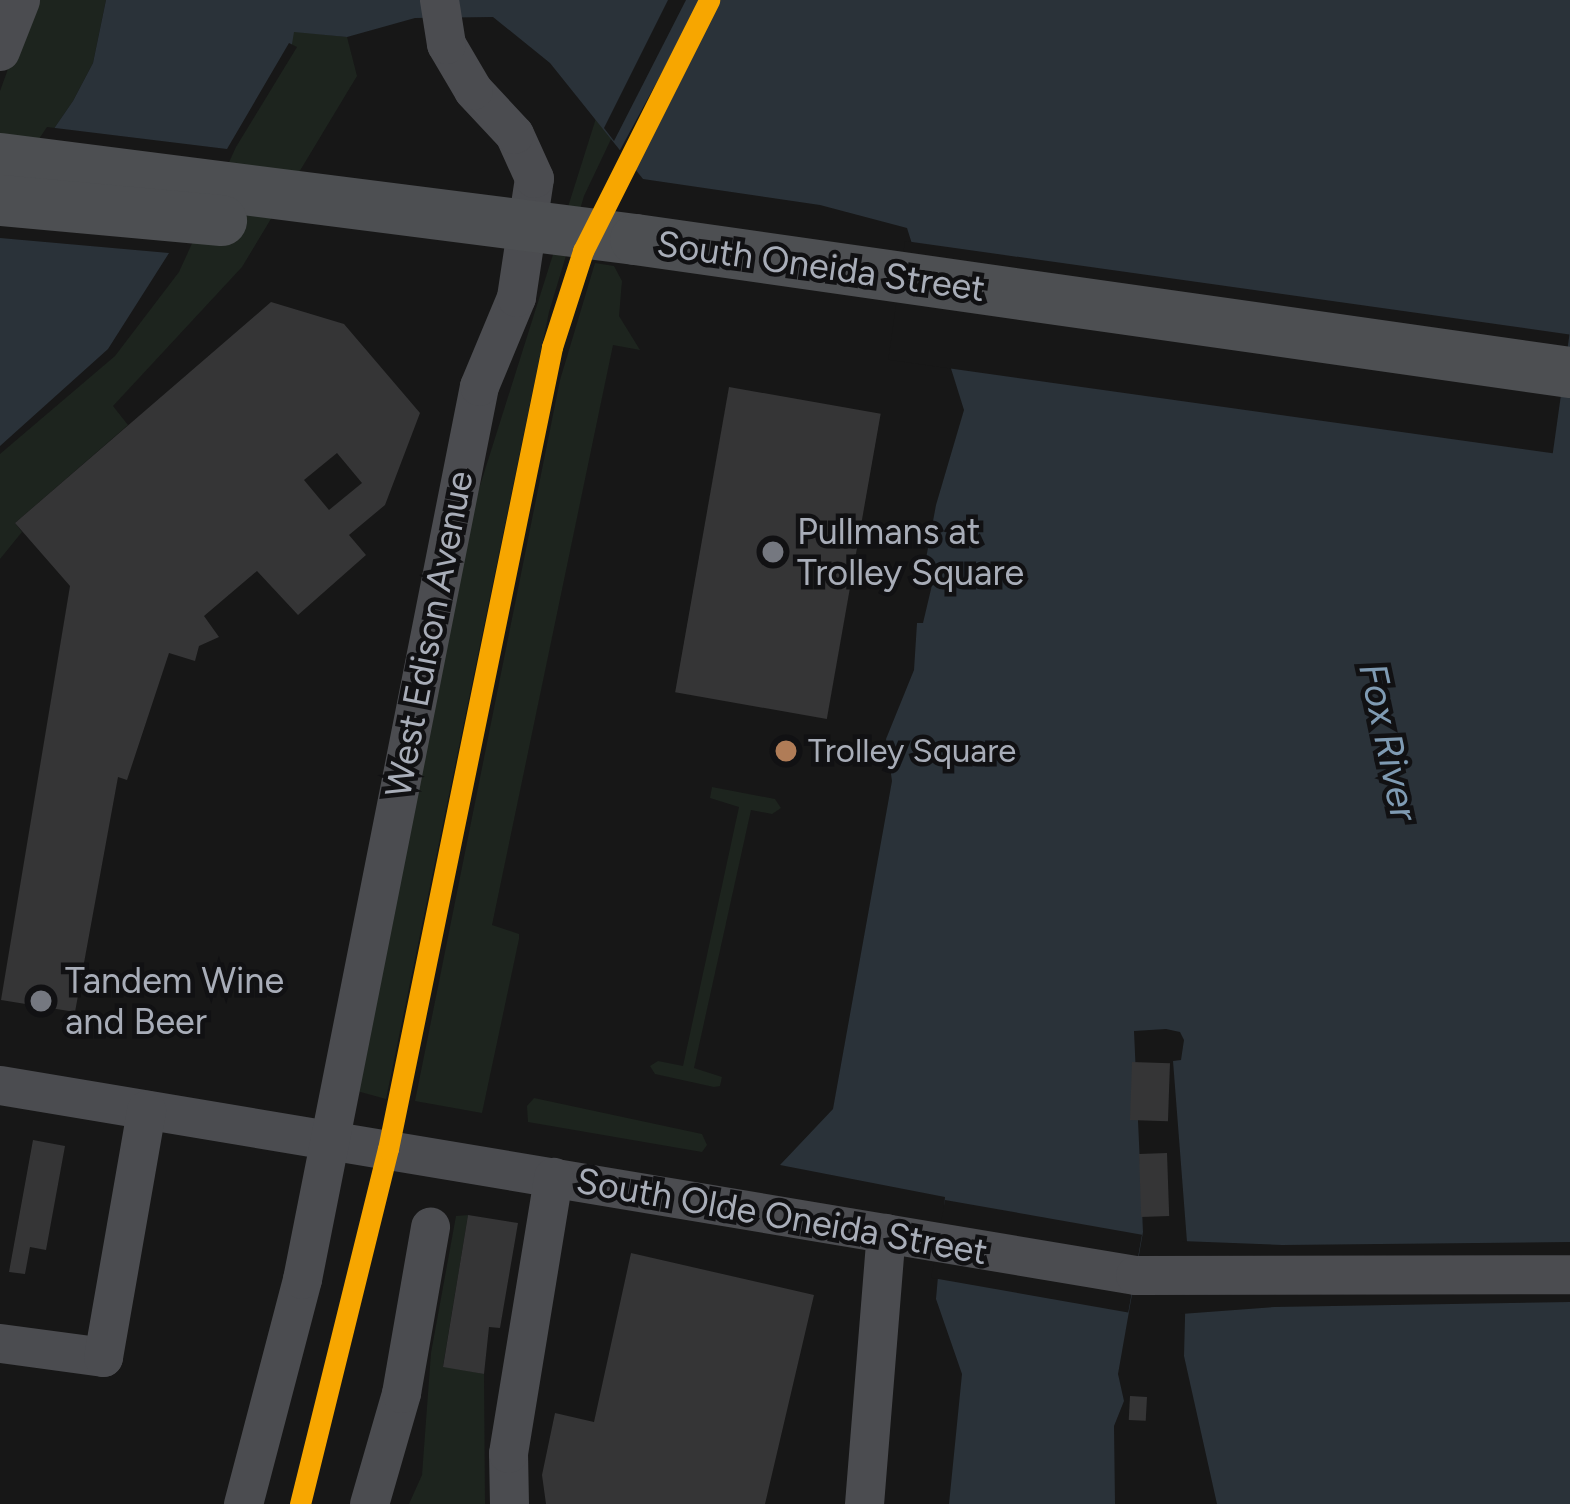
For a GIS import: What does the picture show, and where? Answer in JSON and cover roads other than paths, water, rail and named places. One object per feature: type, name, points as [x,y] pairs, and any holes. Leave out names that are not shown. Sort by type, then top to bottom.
[{"type":"main road","name":"South Oneida Street","points":[[0,158],[635,239],[1570,373]]},
{"type":"main road","name":"South Oneida Street","points":[[0,200],[363,236],[1570,407]]},
{"type":"street","points":[[0,51],[20,0]]},
{"type":"street","name":"West Edison Avenue","points":[[242,1504],[302,1279],[478,386],[515,297],[534,178],[514,134],[473,90],[446,44],[440,10]]},
{"type":"street","name":"South Olde Oneida Street","points":[[1,1090],[146,1110],[1135,1276],[1570,1274]]},
{"type":"street","points":[[0,1343],[104,1357],[146,1110]]},
{"type":"street","points":[[509,1504],[508,1453],[554,1177]]},
{"type":"street","points":[[369,1504],[400,1393],[430,1226]]},
{"type":"street","points":[[864,1504],[886,1233]]},
{"type":"water","name":"Fox River","points":[[106,0],[1570,0],[1570,1504],[1217,1504],[1184,1356],[1187,1242],[1173,1061],[1181,1060],[1184,1040],[1180,1032],[1166,1029],[1134,1031],[1143,1232],[1118,1374],[1124,1401],[1114,1426],[1115,1504],[949,1504],[962,1374],[936,1299],[945,1197],[780,1165],[833,1109],[892,781],[886,739],[914,670],[917,623],[923,623],[936,568],[925,564],[936,505],[964,410],[907,228],[820,205],[643,179],[550,63],[493,17],[415,18],[347,37],[294,32],[292,44],[231,144],[178,264],[110,352],[0,448],[0,207],[73,101],[93,63]]},
{"type":"place","name":"Pullmans at Trolley Square","points":[[773,552]]},
{"type":"place","name":"Trolley Square","points":[[786,751]]},
{"type":"place","name":"Tandem Wine and Beer","points":[[41,1001]]}]
